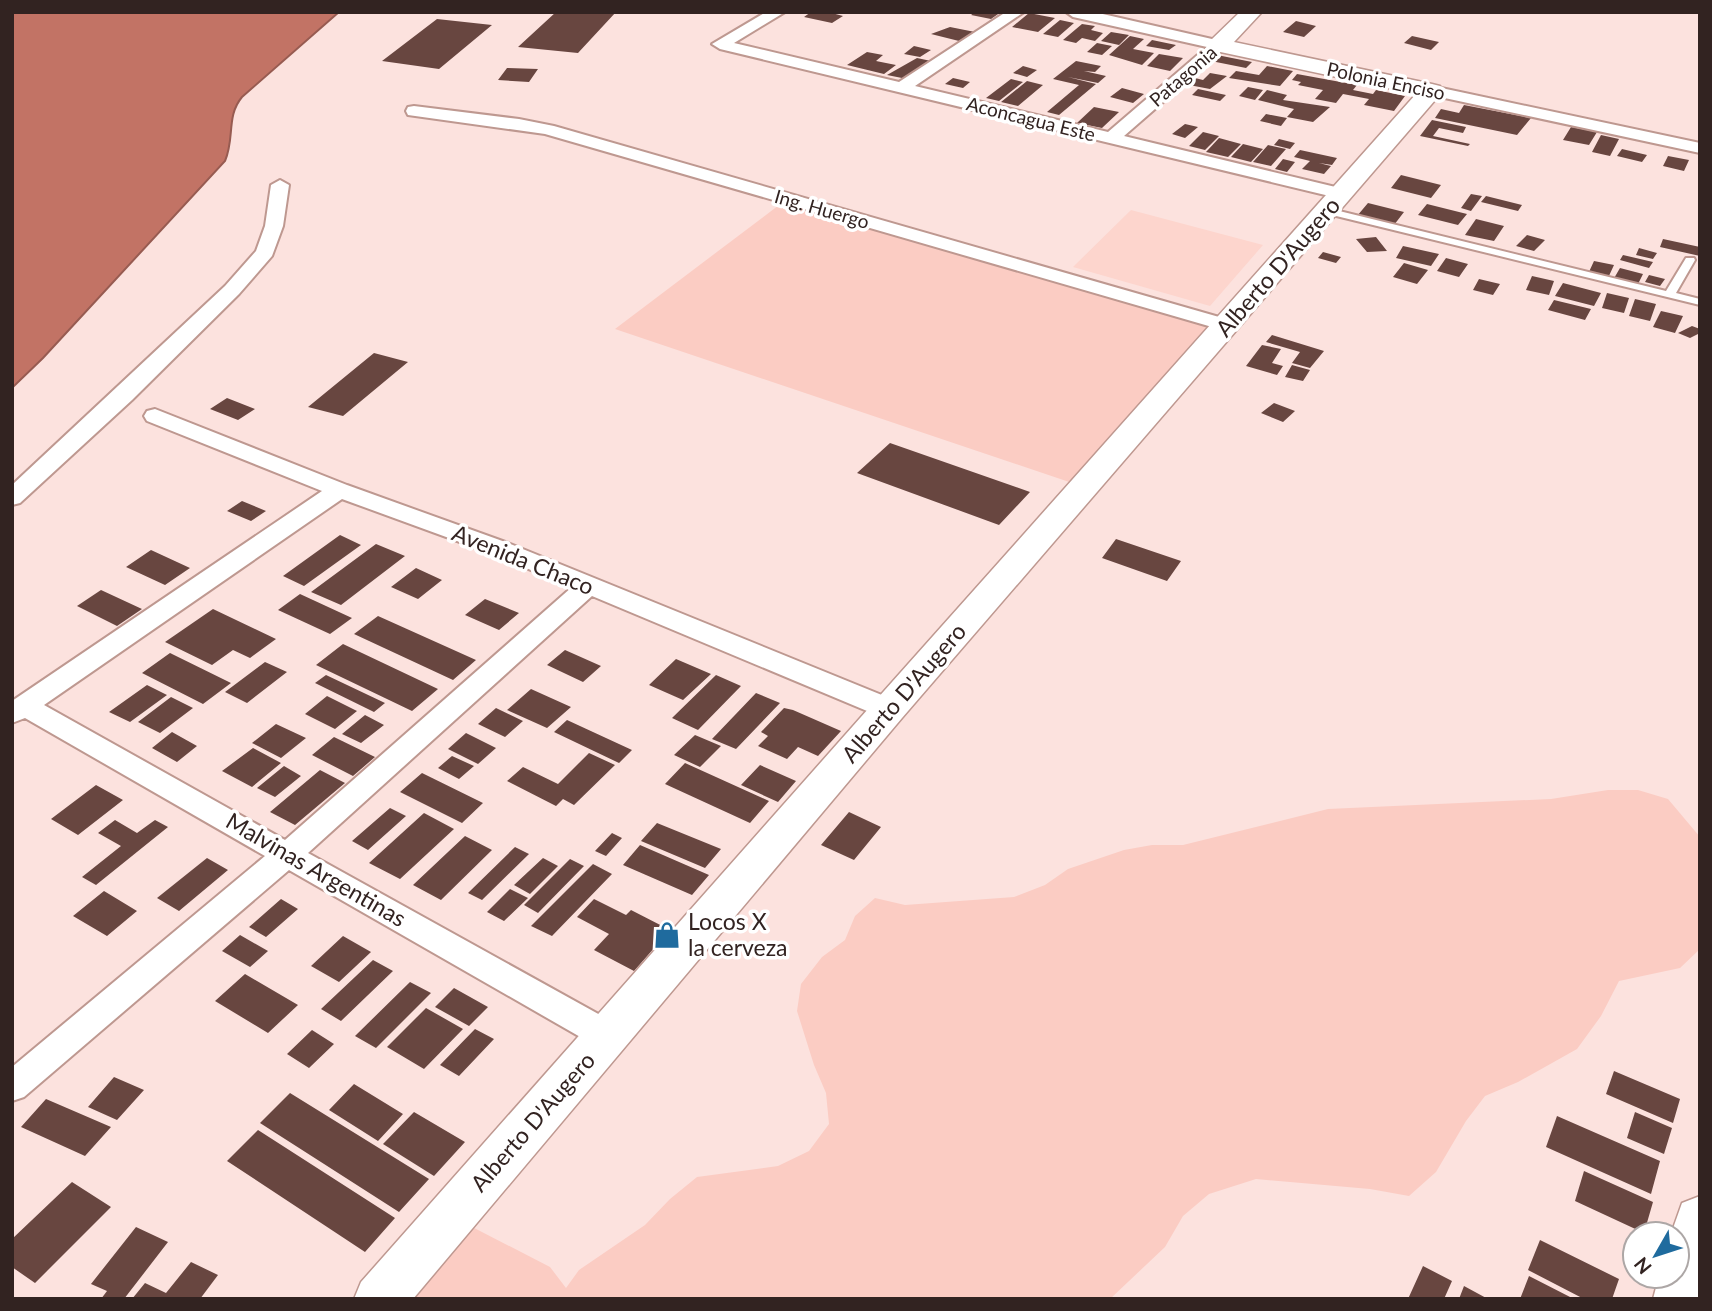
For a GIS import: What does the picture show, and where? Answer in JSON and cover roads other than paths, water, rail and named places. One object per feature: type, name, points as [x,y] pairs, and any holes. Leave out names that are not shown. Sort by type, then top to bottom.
[{"type":"main road","name":"Patagonia","points":[[1219,45],[1252,12]]},
{"type":"main road","name":"Polonia Enciso","points":[[1219,45],[1432,91]]},
{"type":"main road","name":"Alberto D'Augero","points":[[380,1299],[889,709],[1432,91]]},
{"type":"main road","points":[[1679,1299],[1700,1219]]},
{"type":"street","name":"Aconcagua Este","points":[[778,12],[720,44],[1111,139],[1334,203]]},
{"type":"street","points":[[901,88],[1017,12]]},
{"type":"street","name":"Polonia Enciso","points":[[1073,12],[1219,45]]},
{"type":"street","name":"Patagonia","points":[[1111,139],[1219,45]]},
{"type":"street","name":"Polonia Enciso","points":[[1432,91],[1700,148]]},
{"type":"street","name":"Ing. Huergo","points":[[414,111],[548,130],[1226,325]]},
{"type":"street","points":[[12,498],[124,396],[232,290],[265,252],[274,226],[280,185]]},
{"type":"street","name":"Avenida Chaco","points":[[155,416],[339,490],[499,548],[889,709]]},
{"type":"street","points":[[18,710],[339,490]]},
{"type":"street","points":[[12,1087],[288,853],[588,586]]},
{"type":"street","name":"Malvinas Argentinas","points":[[18,710],[288,853],[608,1036]]},
{"type":"lane","points":[[1334,203],[1700,302]]},
{"type":"lane","points":[[1669,295],[1690,260]]},
{"type":"place","name":"Locos X la cerveza","points":[[667,935]]}]
